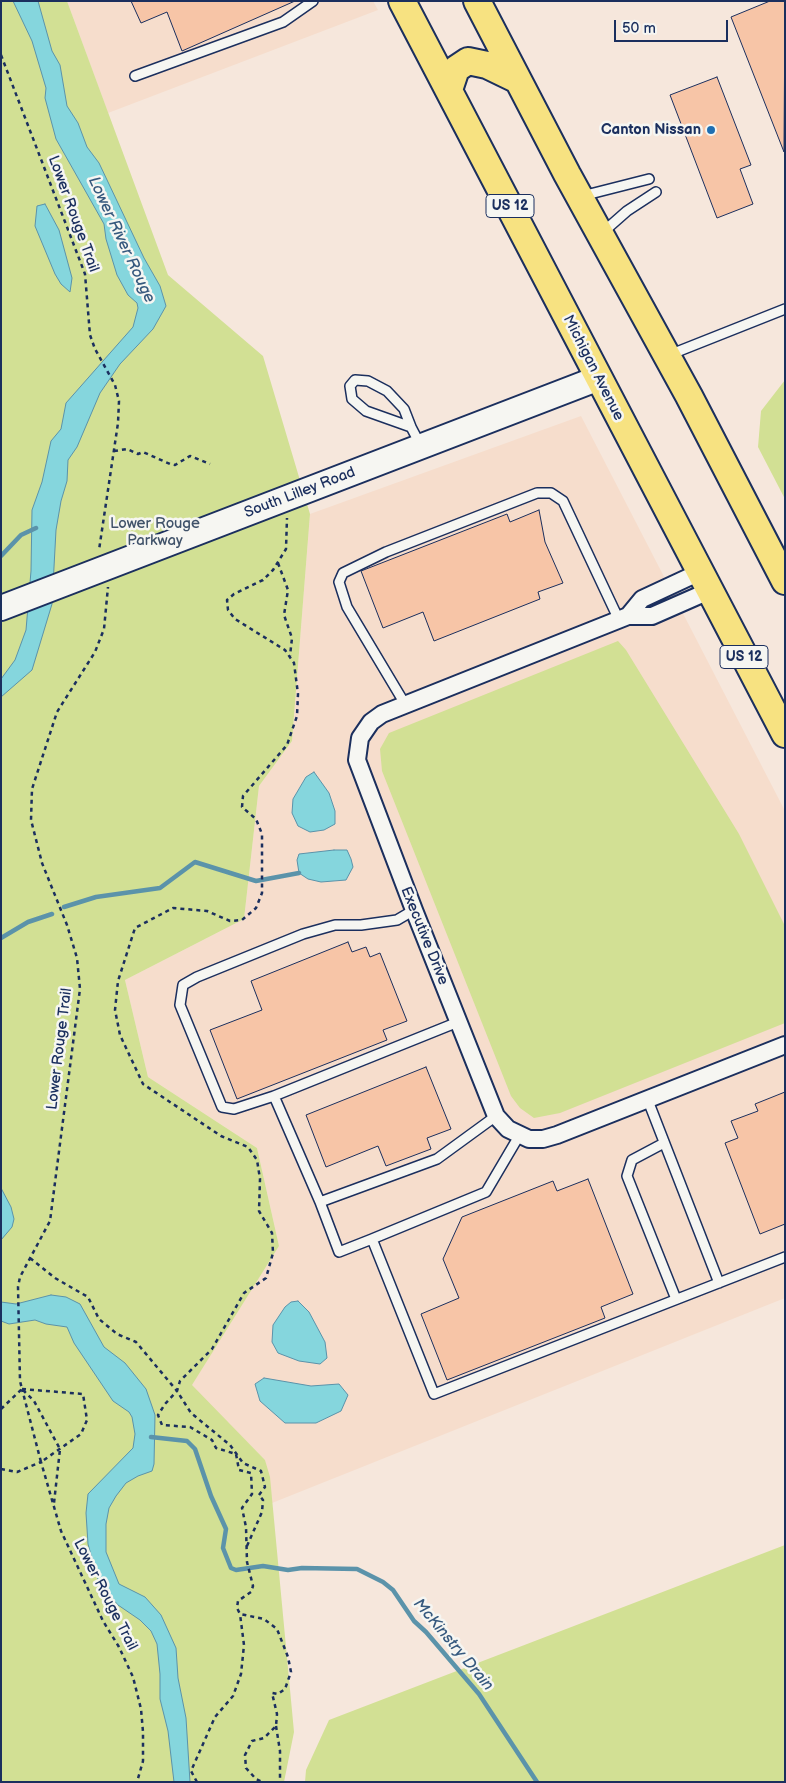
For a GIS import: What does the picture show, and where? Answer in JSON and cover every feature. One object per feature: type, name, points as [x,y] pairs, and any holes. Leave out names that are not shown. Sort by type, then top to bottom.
[{"type":"main road","name":"Michigan Avenue","points":[[402,1],[783,727]]},
{"type":"main road","points":[[477,1],[579,197],[667,356],[785,581]]},
{"type":"main road","points":[[450,90],[456,69],[468,61],[486,65],[497,72],[518,80]]},
{"type":"street","name":"South Lilley Road","points":[[1,608],[68,583],[416,437],[599,378]]},
{"type":"street","name":"Executive Drive","points":[[519,1136],[508,1129],[496,1116],[458,1022],[357,760],[360,738],[371,722],[382,714],[624,618],[652,616],[705,581]]},
{"type":"street","points":[[519,1136],[543,1139],[557,1135],[785,1045]]},
{"type":"lane","points":[[134,76],[284,22],[313,1]]},
{"type":"lane","points":[[579,197],[649,179]]},
{"type":"lane","points":[[600,235],[628,211],[656,192]]},
{"type":"lane","points":[[667,356],[785,309]]},
{"type":"lane","points":[[355,380],[368,380],[387,391],[404,409],[416,437],[366,411],[352,399],[350,386],[355,380]]},
{"type":"lane","points":[[405,704],[347,607],[339,582],[343,573],[404,545],[537,493],[551,493],[563,501],[624,618]]},
{"type":"lane","points":[[414,910],[397,920],[360,925],[335,925],[303,934],[183,985],[180,1005],[222,1107],[234,1110],[274,1096],[458,1022]]},
{"type":"lane","points":[[274,1096],[320,1202],[339,1252],[486,1192],[519,1136]]},
{"type":"lane","points":[[647,1098],[719,1283]]},
{"type":"lane","points":[[320,1202],[437,1159],[496,1116]]},
{"type":"lane","points":[[664,1143],[632,1160],[627,1176],[676,1299]]},
{"type":"lane","points":[[372,1239],[434,1394],[785,1257]]},
{"type":"path","name":"Lower Rouge Trail","points":[[1,55],[85,274],[90,335],[95,349],[115,385],[119,401],[114,451],[99,554]]},
{"type":"path","points":[[114,451],[127,449],[141,454],[143,452],[175,465],[190,456],[210,464]]},
{"type":"path","points":[[278,562],[288,590],[284,615],[292,638],[290,658]]},
{"type":"path","name":"Lower Rouge Trail","points":[[107,580],[104,629],[95,652],[57,712],[41,756],[32,789],[31,820],[42,863],[67,925],[77,958],[80,989],[50,1221],[30,1258],[18,1287],[19,1329],[22,1389],[61,1531],[132,1677],[141,1709],[143,1732],[142,1761],[137,1782]]},
{"type":"path","points":[[30,1258],[56,1278],[88,1297],[99,1319],[117,1334],[136,1342],[177,1390],[158,1415],[162,1425],[190,1427],[212,1440],[216,1448],[236,1454],[243,1462],[261,1472],[265,1487],[259,1495]]},
{"type":"path","points":[[1,1409],[22,1389],[83,1394],[87,1420],[81,1434],[41,1462],[17,1472],[1,1469]]},
{"type":"path","points":[[22,1389],[31,1396],[60,1449],[54,1505]]},
{"type":"path","points":[[197,1782],[191,1771],[216,1717],[233,1696],[241,1674],[244,1644],[240,1614],[236,1604],[251,1592],[253,1586],[247,1562],[246,1527],[242,1508],[252,1494],[251,1473],[239,1470],[236,1454]]},
{"type":"path","points":[[246,1548],[262,1512],[263,1500],[259,1495],[252,1494]]},
{"type":"path","points":[[240,1614],[271,1622],[281,1635],[291,1672],[285,1689],[278,1694],[272,1693],[280,1751],[280,1782]]},
{"type":"path","points":[[262,1782],[256,1779],[246,1768],[246,1756],[252,1741],[264,1738],[276,1726]]},
{"type":"shaded area","points":[[67,1],[373,1],[378,10],[108,113]]},
{"type":"shaded area","points":[[581,416],[785,811],[785,1298],[272,1503],[265,1460],[191,1386],[279,1246],[257,1148],[148,1077],[125,980],[244,919],[259,786],[292,741],[310,514]]},
{"type":"green space","name":"Lower Rouge Parkway","points":[[1,1],[67,1],[168,275],[263,356],[310,514],[292,741],[259,786],[244,919],[125,980],[148,1077],[257,1148],[279,1246],[192,1385],[265,1460],[270,1477],[294,1732],[284,1782],[1,1782]]},
{"type":"green space","points":[[785,380],[785,499],[758,447],[761,411]]},
{"type":"green space","points":[[618,641],[626,650],[739,834],[785,926],[785,1023],[560,1113],[534,1118],[520,1108],[511,1096],[382,771],[380,749],[389,733]]},
{"type":"green space","points":[[785,1545],[785,1782],[305,1782],[306,1770],[329,1720]]},
{"type":"water","name":"Lower River Rouge","points":[[13,1],[38,1],[52,51],[60,65],[67,106],[78,123],[87,147],[99,163],[144,258],[160,286],[166,306],[153,329],[120,364],[100,393],[77,447],[68,460],[67,481],[56,530],[52,604],[32,670],[1,697],[1,679],[15,660],[26,630],[31,571],[32,510],[42,482],[51,441],[61,429],[66,403],[133,327],[138,308],[137,303],[128,295],[117,275],[106,239],[104,224],[56,139],[45,98],[46,88],[32,41]]},
{"type":"water","points":[[45,204],[59,230],[72,278],[70,292],[61,284],[55,274],[35,226],[37,206]]},
{"type":"water","points":[[314,772],[329,793],[335,811],[335,824],[324,830],[310,832],[298,826],[292,813],[293,799],[306,777]]},
{"type":"water","points":[[347,850],[351,859],[353,867],[346,880],[321,882],[308,879],[299,873],[297,860],[299,854]]},
{"type":"water","points":[[1,1188],[11,1207],[14,1219],[12,1227],[1,1240]]},
{"type":"water","points":[[51,1295],[66,1297],[80,1304],[104,1347],[125,1363],[146,1389],[155,1415],[154,1464],[152,1471],[126,1483],[109,1508],[106,1524],[106,1552],[119,1584],[145,1597],[161,1615],[176,1648],[178,1678],[186,1718],[190,1782],[174,1782],[168,1731],[160,1699],[157,1644],[151,1631],[140,1620],[118,1605],[99,1583],[88,1544],[86,1513],[88,1494],[133,1448],[135,1434],[132,1417],[129,1412],[113,1401],[74,1343],[67,1327],[46,1324],[35,1320],[9,1324],[1,1321],[1,1302],[16,1304]]},
{"type":"water","points":[[298,1301],[309,1312],[325,1342],[327,1358],[320,1364],[299,1361],[278,1353],[272,1342],[273,1325],[285,1307],[291,1302]]},
{"type":"water","points":[[264,1378],[311,1386],[339,1384],[348,1395],[341,1411],[316,1423],[285,1423],[260,1401],[255,1384]]},
{"type":"building","points":[[131,1],[295,1],[182,51],[167,12],[141,23]]},
{"type":"building","points":[[770,1],[785,1],[784,152],[731,17]]},
{"type":"building","name":"Canton Nissan","points":[[717,77],[751,165],[740,169],[753,204],[717,218],[670,95]]},
{"type":"building","points":[[539,510],[545,542],[563,583],[538,592],[540,599],[434,641],[423,612],[383,628],[361,571],[507,514],[510,522]]},
{"type":"building","points":[[348,942],[352,952],[366,947],[370,957],[380,953],[407,1021],[383,1030],[387,1040],[237,1099],[210,1030],[262,1010],[251,981]]},
{"type":"building","points":[[426,1067],[451,1129],[427,1138],[431,1149],[386,1166],[378,1146],[326,1167],[306,1115]]},
{"type":"building","points":[[785,1092],[785,1224],[760,1234],[725,1143],[738,1138],[731,1121],[758,1111],[755,1104]]},
{"type":"building","points":[[588,1179],[633,1294],[601,1307],[605,1318],[447,1380],[421,1314],[459,1298],[443,1259],[462,1217],[553,1181],[557,1191]]},
{"type":"waterway","points":[[1,556],[21,535],[36,528]]},
{"type":"waterway","points":[[64,907],[96,897],[160,888],[195,862],[256,881],[299,873]]},
{"type":"waterway","points":[[1,938],[28,922],[52,914]]},
{"type":"waterway","name":"McKinstry Drain","points":[[151,1437],[187,1441],[195,1449],[211,1496],[226,1529],[223,1548],[231,1568],[236,1570],[263,1566],[288,1570],[302,1568],[357,1569],[383,1582],[393,1590],[414,1621],[426,1632],[479,1694],[537,1782]]},
{"type":"place","name":"Canton Nissan","points":[[711,130]]}]
